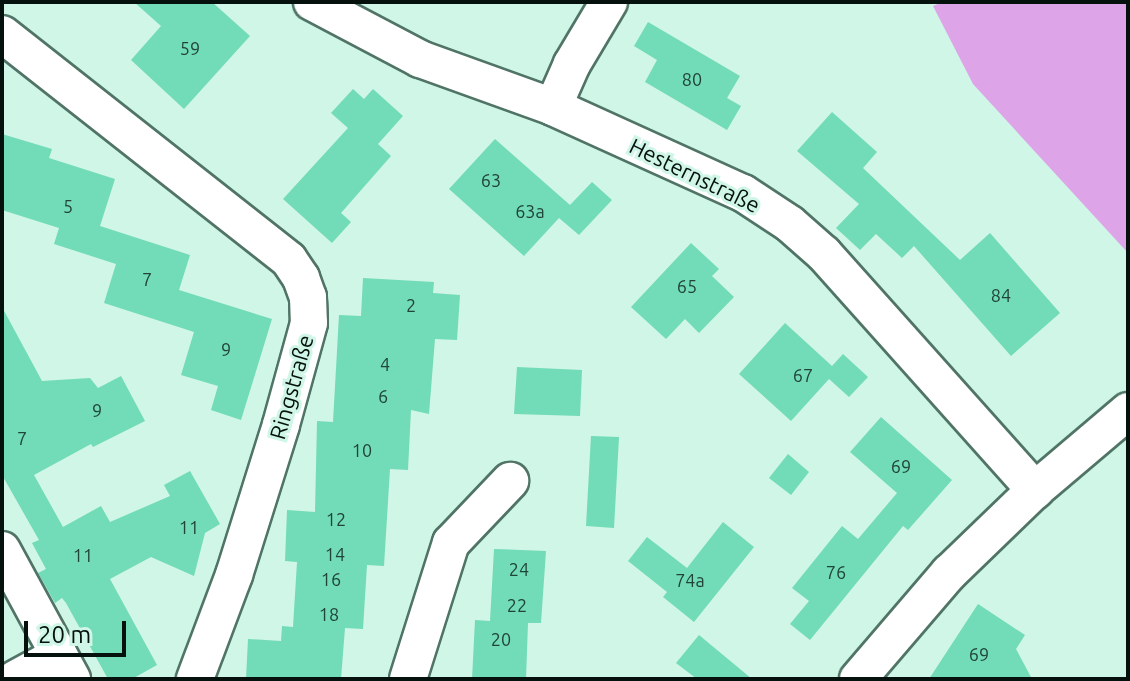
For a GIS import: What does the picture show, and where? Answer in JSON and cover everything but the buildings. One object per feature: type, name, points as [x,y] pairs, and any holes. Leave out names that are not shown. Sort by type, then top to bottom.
[{"type":"street","name":"Hesternstraße","points":[[312,2],[420,59],[553,107],[743,193],[790,224],[824,254],[1035,490]]},
{"type":"street","points":[[553,107],[572,64],[609,2]]},
{"type":"street","name":"Ringstraße","points":[[2,34],[289,260],[301,278],[308,297],[309,323],[281,425],[234,575],[195,679]]},
{"type":"street","points":[[858,679],[949,573],[1035,490],[1128,411]]},
{"type":"street","points":[[408,679],[451,543],[510,481]]},
{"type":"street","points":[[2,550],[66,667],[15,679]]},
{"type":"shaded area","points":[[942,2],[1128,2],[1128,253],[973,84],[933,6]]}]
